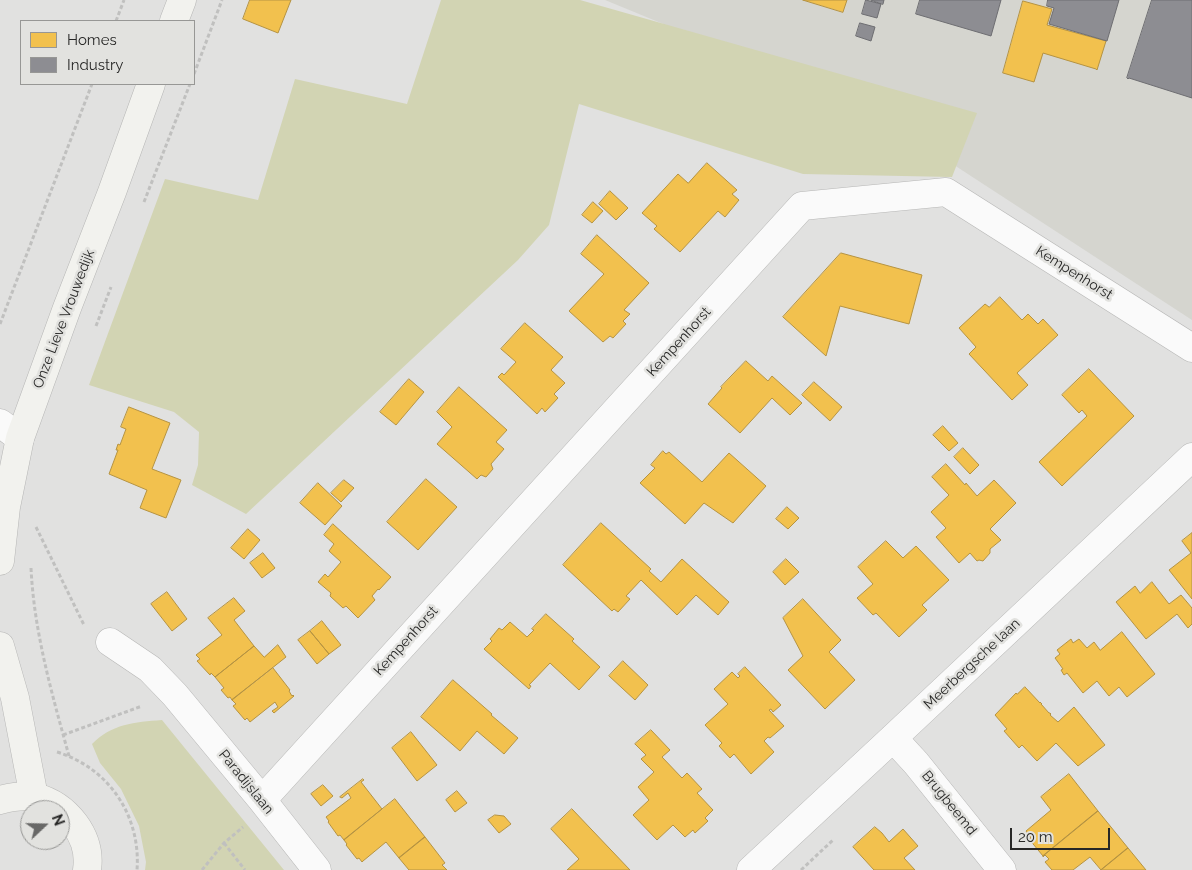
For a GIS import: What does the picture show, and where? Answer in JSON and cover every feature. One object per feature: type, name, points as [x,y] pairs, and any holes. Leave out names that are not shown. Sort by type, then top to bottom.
[{"type":"main road","points":[[174,20],[182,0]]},
{"type":"main road","name":"Onze Lieve Vrouwedijk","points":[[0,561],[6,508],[10,431],[67,308],[151,85]]},
{"type":"main road","points":[[0,646],[15,698],[34,797]]},
{"type":"main road","points":[[0,800],[12,797],[34,797],[55,806],[73,820],[84,840],[88,862],[87,870]]},
{"type":"street","name":"Kempenhorst","points":[[264,803],[802,206],[946,192],[1192,348]]},
{"type":"street","name":"Meerbergsche laan","points":[[751,870],[1192,457]]},
{"type":"street","name":"Paradijslaan","points":[[110,642],[150,669],[175,695],[264,803],[316,870]]},
{"type":"street","name":"Brugbeemd","points":[[894,738],[1002,870]]},
{"type":"path","points":[[116,20],[124,0]]},
{"type":"path","points":[[195,71],[222,0]]},
{"type":"path","points":[[0,324],[92,85]]},
{"type":"path","points":[[32,528],[33,521]]},
{"type":"path","points":[[31,559],[32,592],[44,665],[68,756],[91,768],[110,785],[124,806],[134,830],[138,855],[137,870]]},
{"type":"path","points":[[63,735],[116,714],[175,695]]},
{"type":"path","points":[[202,870],[224,843],[264,803]]},
{"type":"path","points":[[224,843],[245,870]]},
{"type":"shaded area","points":[[605,0],[1192,0],[1192,320],[865,107]]},
{"type":"green space","points":[[441,0],[580,0],[977,113],[952,177],[803,174],[579,104],[549,225],[518,260],[246,514],[192,485],[198,465],[199,432],[174,412],[89,385],[165,179],[258,200],[295,79],[407,104]]},
{"type":"green space","points":[[162,720],[284,870],[145,870],[146,862],[139,826],[121,789],[100,763],[92,744],[107,732],[124,725]]},
{"type":"building: Homes","points":[[250,0],[291,0],[278,33],[243,19]]},
{"type":"building: Homes","points":[[803,0],[847,0],[843,12]]},
{"type":"building: Homes","points":[[1023,1],[1052,9],[1047,25],[1106,41],[1097,70],[1043,53],[1034,82],[1003,73]]},
{"type":"building: Homes","points":[[707,163],[737,190],[732,194],[739,200],[725,217],[718,211],[680,252],[654,229],[657,226],[642,213],[678,174],[688,183]]},
{"type":"building: Homes","points":[[610,191],[628,208],[616,220],[599,204]]},
{"type":"building: Homes","points":[[593,202],[603,211],[592,223],[582,215]]},
{"type":"building: Homes","points":[[597,235],[649,283],[624,310],[630,314],[623,321],[626,324],[613,338],[610,336],[603,342],[569,311],[604,274],[581,254]]},
{"type":"building: Homes","points":[[841,253],[922,275],[909,324],[840,306],[826,356],[783,317]]},
{"type":"building: Homes","points":[[1000,297],[1022,320],[1028,314],[1038,324],[1043,319],[1058,335],[1017,373],[1028,385],[1012,400],[969,354],[976,347],[959,328],[985,304],[989,307]]},
{"type":"building: Homes","points":[[525,323],[563,357],[551,370],[565,383],[554,394],[558,398],[545,412],[542,408],[537,414],[498,377],[502,373],[504,375],[516,362],[501,349]]},
{"type":"building: Homes","points":[[746,361],[768,381],[772,376],[802,403],[790,415],[772,398],[740,433],[708,404],[721,387]]},
{"type":"building: Homes","points":[[1089,369],[1134,416],[1062,486],[1039,462],[1087,416],[1082,410],[1079,413],[1062,395]]},
{"type":"building: Homes","points":[[409,379],[424,392],[396,425],[380,412]]},
{"type":"building: Homes","points":[[814,382],[842,407],[830,421],[802,395]]},
{"type":"building: Homes","points":[[459,387],[507,430],[496,442],[504,449],[491,464],[493,469],[486,477],[481,475],[477,479],[437,444],[452,427],[437,412]]},
{"type":"building: Homes","points":[[129,407],[170,423],[152,469],[181,480],[166,518],[140,508],[147,490],[109,474],[118,450],[116,450],[118,444],[120,445],[126,429],[121,427]]},
{"type":"building: Homes","points":[[943,426],[958,443],[949,451],[933,435]]},
{"type":"building: Homes","points":[[963,448],[979,465],[970,474],[954,457]]},
{"type":"building: Homes","points":[[663,451],[666,454],[669,452],[702,482],[729,453],[766,486],[733,523],[704,503],[685,524],[640,483],[655,468],[651,465]]},
{"type":"building: Homes","points":[[946,464],[977,496],[994,480],[1016,503],[990,529],[1001,540],[990,549],[990,553],[983,561],[977,561],[970,553],[959,563],[936,537],[946,528],[931,512],[949,495],[932,477]]},
{"type":"building: Homes","points":[[426,479],[457,507],[418,550],[387,522]]},
{"type":"building: Homes","points":[[344,480],[354,488],[341,502],[331,493]]},
{"type":"building: Homes","points":[[318,483],[342,506],[325,525],[300,503]]},
{"type":"building: Homes","points":[[787,507],[799,518],[788,529],[776,519]]},
{"type":"building: Homes","points":[[601,523],[651,569],[649,571],[661,582],[682,559],[729,602],[718,615],[696,595],[677,615],[641,580],[626,596],[630,599],[618,612],[614,609],[612,611],[563,565]]},
{"type":"building: Homes","points":[[333,524],[391,577],[372,596],[375,600],[358,618],[346,606],[343,608],[330,596],[331,593],[318,582],[325,574],[328,577],[341,562],[329,551],[334,544],[324,535]]},
{"type":"building: Homes","points":[[248,529],[260,540],[244,559],[231,548]]},
{"type":"building: Homes","points":[[1192,533],[1192,599],[1169,570],[1191,553],[1182,541]]},
{"type":"building: Homes","points":[[886,541],[903,558],[916,546],[949,580],[922,605],[927,610],[899,637],[876,613],[873,615],[857,598],[873,584],[858,567]]},
{"type":"building: Homes","points":[[263,553],[275,568],[262,578],[250,563]]},
{"type":"building: Homes","points":[[786,559],[799,572],[785,585],[773,572]]},
{"type":"building: Homes","points":[[1152,582],[1169,604],[1181,595],[1192,608],[1192,624],[1188,628],[1177,614],[1146,639],[1116,602],[1135,586],[1140,593]]},
{"type":"building: Homes","points":[[167,592],[187,619],[172,631],[151,604]]},
{"type":"building: Homes","points":[[234,598],[245,611],[234,620],[254,646],[215,677],[211,673],[210,675],[197,661],[200,659],[196,655],[222,635],[208,618]]},
{"type":"building: Homes","points":[[803,599],[841,640],[829,652],[855,680],[825,709],[788,670],[803,656],[783,618]]},
{"type":"building: Homes","points":[[546,614],[574,639],[572,641],[600,667],[579,690],[550,663],[529,685],[531,686],[529,689],[484,649],[492,641],[490,639],[499,628],[502,630],[510,622],[527,637]]},
{"type":"building: Homes","points":[[322,621],[341,645],[329,654],[310,631]]},
{"type":"building: Homes","points":[[310,631],[329,654],[317,664],[298,640]]},
{"type":"building: Homes","points":[[1122,632],[1155,674],[1127,697],[1119,687],[1109,696],[1097,681],[1083,693],[1067,673],[1064,675],[1061,670],[1063,669],[1055,658],[1060,654],[1057,650],[1071,639],[1073,643],[1079,639],[1087,648],[1094,642],[1100,650]]},
{"type":"building: Homes","points":[[278,645],[286,657],[232,700],[230,697],[228,698],[221,690],[224,688],[215,677],[254,646],[264,657]]},
{"type":"building: Homes","points":[[623,661],[648,685],[635,700],[609,676]]},
{"type":"building: Homes","points":[[745,667],[781,705],[773,712],[771,709],[769,710],[784,726],[764,741],[774,752],[751,774],[734,754],[730,758],[719,746],[722,743],[705,725],[728,704],[714,689],[732,672],[738,678],[740,676],[738,674]]},
{"type":"building: Homes","points":[[273,668],[290,690],[292,696],[294,696],[274,713],[272,711],[278,707],[275,702],[250,722],[247,718],[245,720],[233,706],[236,704],[232,700]]},
{"type":"building: Homes","points":[[453,680],[518,738],[504,754],[477,731],[460,751],[421,717]]},
{"type":"building: Homes","points":[[1025,687],[1058,722],[1074,707],[1105,745],[1078,766],[1056,743],[1037,761],[1022,745],[1019,748],[1004,731],[1007,729],[995,715],[1016,693]]},
{"type":"building: Homes","points":[[651,730],[670,750],[662,757],[682,778],[687,773],[702,789],[697,793],[713,810],[705,818],[708,821],[695,833],[693,830],[685,837],[673,825],[657,840],[633,815],[649,800],[638,787],[654,772],[641,759],[646,755],[635,744]]},
{"type":"building: Homes","points":[[411,732],[437,765],[417,781],[392,748]]},
{"type":"building: Homes","points":[[1069,774],[1098,811],[1043,856],[1029,839],[1031,838],[1026,831],[1051,810],[1041,797]]},
{"type":"building: Homes","points":[[363,779],[361,782],[382,809],[344,840],[340,835],[338,836],[326,817],[351,798],[348,793],[342,798],[340,797]]},
{"type":"building: Homes","points":[[323,785],[333,796],[321,806],[311,794]]},
{"type":"building: Homes","points":[[457,791],[467,803],[455,812],[446,800]]},
{"type":"building: Homes","points":[[395,799],[425,837],[399,858],[386,842],[362,862],[359,858],[357,859],[344,840]]},
{"type":"building: Homes","points":[[572,809],[630,870],[567,870],[579,859],[551,829]]},
{"type":"building: Homes","points":[[1098,811],[1128,848],[1101,870],[1090,857],[1073,870],[1052,870],[1045,862],[1049,859],[1045,855],[1043,856]]},
{"type":"building: Homes","points":[[495,815],[504,816],[511,824],[499,833],[488,820]]},
{"type":"building: Homes","points":[[875,827],[889,842],[903,829],[918,846],[904,858],[915,870],[874,870],[853,847]]},
{"type":"building: Homes","points":[[425,837],[445,863],[442,865],[447,870],[409,870],[399,858]]},
{"type":"building: Homes","points":[[1128,848],[1146,870],[1101,870]]},
{"type":"building: Industry","points":[[866,0],[881,4],[877,18],[862,14]]},
{"type":"building: Industry","points":[[871,0],[884,0],[883,4]]},
{"type":"building: Industry","points":[[920,0],[1001,0],[991,36],[916,14]]},
{"type":"building: Industry","points":[[1048,0],[1119,0],[1107,41],[1049,24],[1054,8],[1047,6]]},
{"type":"building: Industry","points":[[1152,0],[1192,0],[1192,98],[1127,78]]},
{"type":"building: Industry","points":[[860,23],[875,27],[871,41],[856,36]]}]
